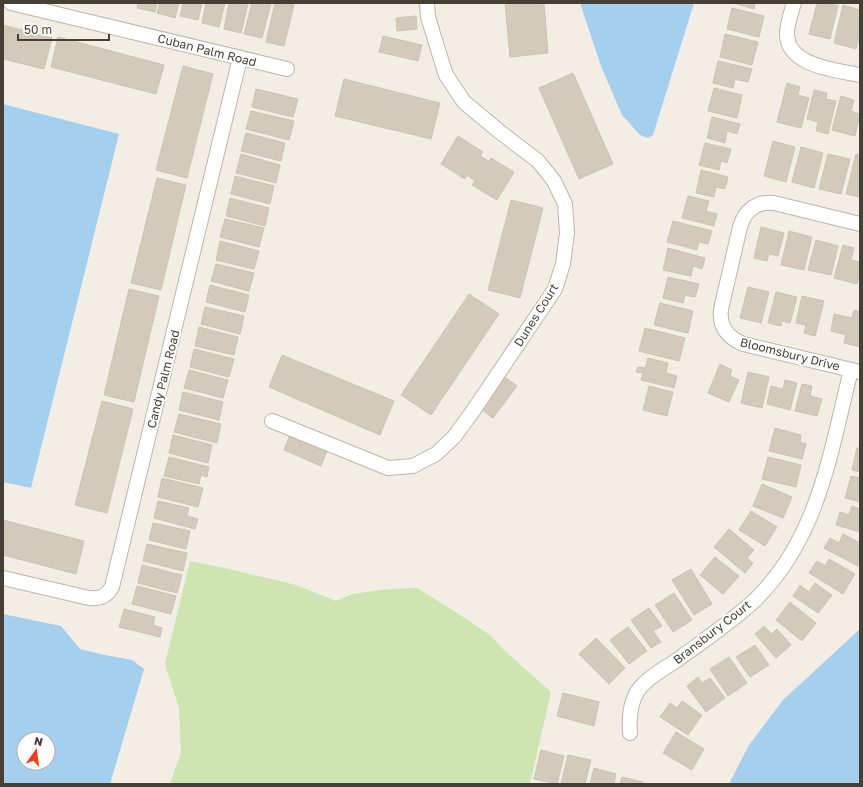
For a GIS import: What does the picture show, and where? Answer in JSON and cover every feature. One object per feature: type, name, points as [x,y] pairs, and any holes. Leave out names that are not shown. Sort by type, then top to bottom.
[{"type":"street","name":"Cuban Palm Road","points":[[11,3],[287,69]]},
{"type":"street","name":"Dunes Court","points":[[272,421],[388,468],[413,466],[436,454],[454,437],[555,289],[563,264],[567,233],[565,204],[554,181],[538,161],[464,102],[446,75],[440,59],[428,17],[427,3]]},
{"type":"street","points":[[794,3],[787,35],[788,42],[796,55],[810,63],[860,75]]},
{"type":"street","name":"Candy Palm Road","points":[[3,578],[95,599],[105,595],[112,587],[240,58]]},
{"type":"street","name":"Bloomsbury Drive","points":[[856,371],[735,341],[723,328],[720,316],[740,227],[742,220],[750,209],[761,203],[774,203],[860,224]]},
{"type":"street","name":"Bransbury Court","points":[[630,734],[632,707],[636,695],[641,688],[652,678],[741,613],[769,584],[794,550],[808,523],[822,488],[856,371]]},
{"type":"green space","points":[[190,561],[296,585],[336,601],[352,594],[388,589],[417,588],[454,611],[490,635],[503,649],[551,692],[530,784],[170,784],[181,752],[179,708],[165,664]]},
{"type":"water","points":[[580,3],[694,3],[653,135],[648,138],[640,135],[622,115],[601,66]]},
{"type":"water","points":[[3,104],[119,134],[31,488],[3,482]]},
{"type":"water","points":[[3,614],[61,626],[80,649],[132,660],[144,669],[110,784],[3,784]]},
{"type":"water","points":[[860,629],[860,784],[729,784],[749,745],[783,700]]},
{"type":"building","points":[[138,3],[157,3],[155,12],[137,8]]},
{"type":"building","points":[[160,3],[179,3],[175,18],[157,13]]},
{"type":"building","points":[[183,3],[202,3],[198,20],[180,16]]},
{"type":"building","points":[[206,3],[225,3],[219,27],[202,23]]},
{"type":"building","points":[[229,3],[248,3],[241,33],[224,29]]},
{"type":"building","points":[[252,3],[271,3],[262,38],[244,34]]},
{"type":"building","points":[[275,3],[294,5],[284,46],[266,42]]},
{"type":"building","points":[[505,3],[544,3],[548,53],[510,57]]},
{"type":"building","points":[[734,3],[755,3],[754,9]]},
{"type":"building","points":[[817,3],[828,3],[838,6],[830,39],[809,34]]},
{"type":"building","points":[[843,5],[860,10],[860,35],[856,49],[834,43]]},
{"type":"building","points":[[732,8],[764,16],[759,37],[727,29]]},
{"type":"building","points":[[416,16],[417,29],[397,31],[396,18]]},
{"type":"building","points":[[3,25],[52,38],[44,69],[3,59]]},
{"type":"building","points":[[725,34],[758,42],[752,65],[720,57]]},
{"type":"building","points":[[383,36],[422,45],[418,61],[379,52]]},
{"type":"building","points":[[58,37],[164,65],[156,94],[51,67]]},
{"type":"building","points":[[718,61],[752,69],[748,82],[735,79],[733,88],[713,83]]},
{"type":"building","points":[[183,66],[213,74],[187,178],[156,170]]},
{"type":"building","points":[[573,73],[613,164],[579,179],[539,88]]},
{"type":"building","points":[[344,79],[440,103],[431,139],[335,116]]},
{"type":"building","points":[[787,83],[800,87],[798,95],[809,98],[801,128],[777,122]]},
{"type":"building","points":[[714,88],[742,95],[737,118],[708,111]]},
{"type":"building","points":[[256,89],[298,99],[293,117],[252,107]]},
{"type":"building","points":[[814,90],[827,93],[826,99],[836,101],[828,134],[816,131],[818,122],[807,119]]},
{"type":"building","points":[[841,96],[854,100],[851,111],[860,114],[855,136],[832,130]]},
{"type":"building","points":[[251,111],[294,121],[289,140],[246,129]]},
{"type":"building","points":[[712,117],[740,124],[737,134],[727,131],[725,143],[707,138]]},
{"type":"building","points":[[246,133],[285,143],[281,161],[241,151]]},
{"type":"building","points":[[458,136],[483,152],[480,156],[489,161],[491,158],[514,172],[497,200],[472,185],[475,181],[467,175],[465,179],[441,164]]},
{"type":"building","points":[[773,141],[795,147],[786,182],[764,176]]},
{"type":"building","points":[[705,143],[731,149],[727,163],[721,161],[719,170],[699,165]]},
{"type":"building","points":[[801,147],[823,153],[814,188],[792,182]]},
{"type":"building","points":[[241,154],[280,165],[276,183],[236,173]]},
{"type":"building","points":[[828,154],[850,159],[841,194],[819,189]]},
{"type":"building","points":[[856,154],[860,155],[860,197],[846,194]]},
{"type":"building","points":[[701,170],[728,177],[725,189],[716,187],[714,197],[696,193]]},
{"type":"building","points":[[235,176],[274,186],[270,204],[231,194]]},
{"type":"building","points":[[157,178],[186,185],[161,290],[131,283]]},
{"type":"building","points":[[688,196],[709,201],[706,211],[717,214],[714,226],[682,218]]},
{"type":"building","points":[[230,198],[269,208],[265,226],[226,216]]},
{"type":"building","points":[[511,200],[543,208],[520,298],[488,290]]},
{"type":"building","points":[[225,219],[264,228],[259,247],[220,237]]},
{"type":"building","points":[[673,221],[712,231],[708,244],[699,242],[697,250],[667,242]]},
{"type":"building","points":[[761,227],[784,233],[778,256],[769,254],[767,261],[754,258]]},
{"type":"building","points":[[789,231],[812,237],[804,270],[781,265]]},
{"type":"building","points":[[816,240],[838,246],[831,275],[808,270]]},
{"type":"building","points":[[220,241],[259,251],[254,269],[216,260]]},
{"type":"building","points":[[843,245],[854,248],[851,260],[860,262],[860,273],[857,284],[834,278]]},
{"type":"building","points":[[668,248],[705,258],[702,269],[693,266],[691,276],[663,270]]},
{"type":"building","points":[[216,264],[254,273],[249,291],[211,281]]},
{"type":"building","points":[[668,277],[699,284],[695,297],[685,295],[683,303],[663,298]]},
{"type":"building","points":[[210,285],[249,295],[245,312],[206,302]]},
{"type":"building","points":[[748,287],[769,292],[761,323],[740,318]]},
{"type":"building","points":[[129,289],[159,296],[134,402],[104,395]]},
{"type":"building","points":[[776,292],[797,297],[790,323],[782,321],[781,326],[768,323]]},
{"type":"building","points":[[469,294],[499,314],[431,415],[401,395]]},
{"type":"building","points":[[802,296],[824,301],[815,336],[804,333],[806,325],[796,323]]},
{"type":"building","points":[[660,303],[693,311],[688,333],[654,325]]},
{"type":"building","points":[[205,307],[244,316],[240,334],[201,324]]},
{"type":"building","points":[[854,310],[860,312],[860,347],[844,343],[846,335],[831,331],[834,314],[852,318]]},
{"type":"building","points":[[199,327],[238,337],[234,355],[195,346]]},
{"type":"building","points":[[645,328],[685,338],[679,361],[639,351]]},
{"type":"building","points":[[194,349],[234,359],[229,377],[190,367]]},
{"type":"building","points":[[282,355],[394,401],[380,435],[269,387]]},
{"type":"building","points":[[648,358],[668,363],[666,373],[677,376],[674,388],[641,380],[643,373],[636,372],[638,367],[645,368]]},
{"type":"building","points":[[720,364],[732,370],[730,376],[739,380],[729,402],[708,393]]},
{"type":"building","points":[[189,370],[228,380],[223,398],[184,388]]},
{"type":"building","points":[[748,372],[769,377],[762,408],[741,403]]},
{"type":"building","points":[[503,376],[517,386],[493,418],[480,408]]},
{"type":"building","points":[[785,380],[797,383],[790,410],[767,404],[771,386],[783,389]]},
{"type":"building","points":[[802,384],[812,386],[810,396],[822,399],[817,416],[795,411]]},
{"type":"building","points":[[649,386],[673,392],[667,416],[643,410]]},
{"type":"building","points":[[183,392],[223,402],[219,420],[179,410]]},
{"type":"building","points":[[102,401],[133,409],[107,513],[75,505]]},
{"type":"building","points":[[179,414],[221,424],[217,443],[174,432]]},
{"type":"building","points":[[775,428],[801,435],[800,442],[806,444],[802,459],[769,451]]},
{"type":"building","points":[[173,435],[212,445],[208,463],[169,453]]},
{"type":"building","points":[[290,435],[327,451],[321,466],[284,450]]},
{"type":"building","points":[[857,448],[860,448],[860,472],[852,470]]},
{"type":"building","points":[[169,457],[209,467],[207,477],[201,475],[199,484],[164,476]]},
{"type":"building","points":[[768,457],[801,465],[796,487],[762,479]]},
{"type":"building","points":[[851,476],[860,478],[860,502],[845,498]]},
{"type":"building","points":[[162,478],[203,488],[198,507],[158,497]]},
{"type":"building","points":[[762,484],[792,497],[783,518],[753,506]]},
{"type":"building","points":[[158,501],[189,508],[187,516],[198,519],[195,529],[154,518]]},
{"type":"building","points":[[852,506],[860,509],[860,532],[836,525],[840,512],[849,515]]},
{"type":"building","points":[[751,511],[777,527],[765,546],[739,530]]},
{"type":"building","points":[[3,520],[84,541],[76,574],[3,555]]},
{"type":"building","points":[[153,523],[190,531],[186,549],[149,540]]},
{"type":"building","points":[[729,529],[754,550],[747,558],[753,563],[745,573],[714,547]]},
{"type":"building","points":[[843,534],[860,543],[860,563],[858,566],[824,548],[830,538],[839,543]]},
{"type":"building","points":[[147,544],[187,553],[183,571],[143,561]]},
{"type":"building","points":[[715,557],[739,576],[723,594],[700,575]]},
{"type":"building","points":[[829,559],[855,574],[843,594],[809,573],[817,561],[825,566]]},
{"type":"building","points":[[142,565],[182,575],[177,593],[138,583]]},
{"type":"building","points":[[691,569],[712,604],[694,615],[672,580]]},
{"type":"building","points":[[815,583],[832,595],[818,613],[793,596],[800,585],[809,592]]},
{"type":"building","points":[[137,586],[176,596],[171,614],[132,604]]},
{"type":"building","points":[[674,593],[692,620],[673,632],[655,605]]},
{"type":"building","points":[[790,602],[816,623],[802,641],[776,620]]},
{"type":"building","points":[[649,608],[662,626],[653,631],[661,642],[651,648],[631,620]]},
{"type":"building","points":[[124,609],[155,617],[153,625],[162,628],[160,637],[119,627]]},
{"type":"building","points":[[764,626],[771,634],[777,629],[791,645],[776,658],[755,634]]},
{"type":"building","points":[[628,627],[647,651],[629,664],[610,640]]},
{"type":"building","points":[[596,638],[625,668],[609,684],[579,654]]},
{"type":"building","points":[[755,645],[769,665],[750,677],[736,657]]},
{"type":"building","points":[[729,657],[747,683],[728,696],[710,669]]},
{"type":"building","points":[[698,677],[702,683],[710,678],[725,698],[706,712],[687,686]]},
{"type":"building","points":[[563,693],[599,702],[594,726],[557,716]]},
{"type":"building","points":[[682,701],[702,715],[688,735],[660,717],[670,703],[677,708]]},
{"type":"building","points":[[676,732],[704,749],[692,770],[663,753]]},
{"type":"building","points":[[541,750],[564,756],[557,784],[534,779]]},
{"type":"building","points":[[568,755],[591,760],[585,784],[561,784]]},
{"type":"building","points":[[594,768],[616,774],[614,784],[590,784]]},
{"type":"building","points":[[622,777],[643,782],[643,784],[620,784]]}]
